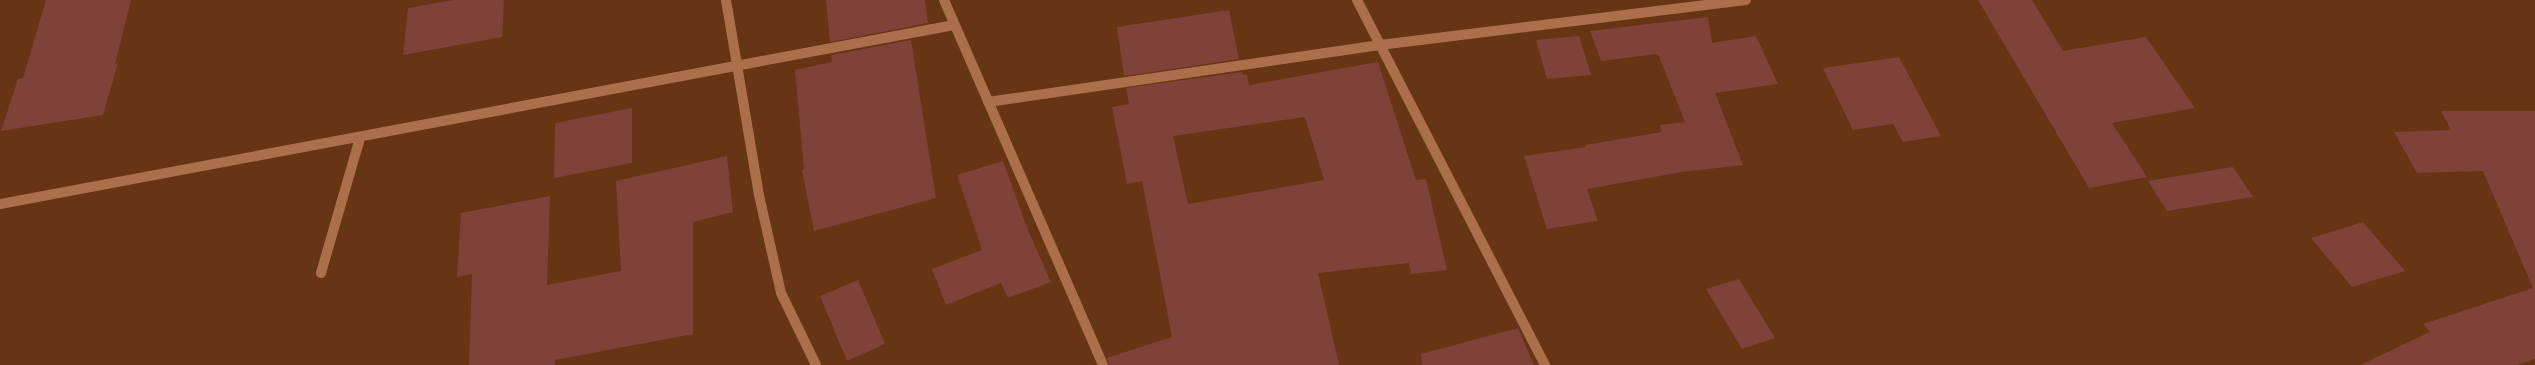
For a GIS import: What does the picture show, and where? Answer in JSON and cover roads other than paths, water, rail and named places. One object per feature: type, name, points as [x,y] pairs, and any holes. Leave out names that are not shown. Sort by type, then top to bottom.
[{"type":"street","points":[[726,0],[759,195],[781,293],[816,365]]},
{"type":"street","points":[[944,0],[1103,365]]},
{"type":"street","points":[[1357,0],[1544,365]]},
{"type":"street","points":[[988,102],[1380,45],[1746,0]]},
{"type":"street","points":[[0,204],[360,138],[954,25]]},
{"type":"street","points":[[322,273],[360,138]]}]
